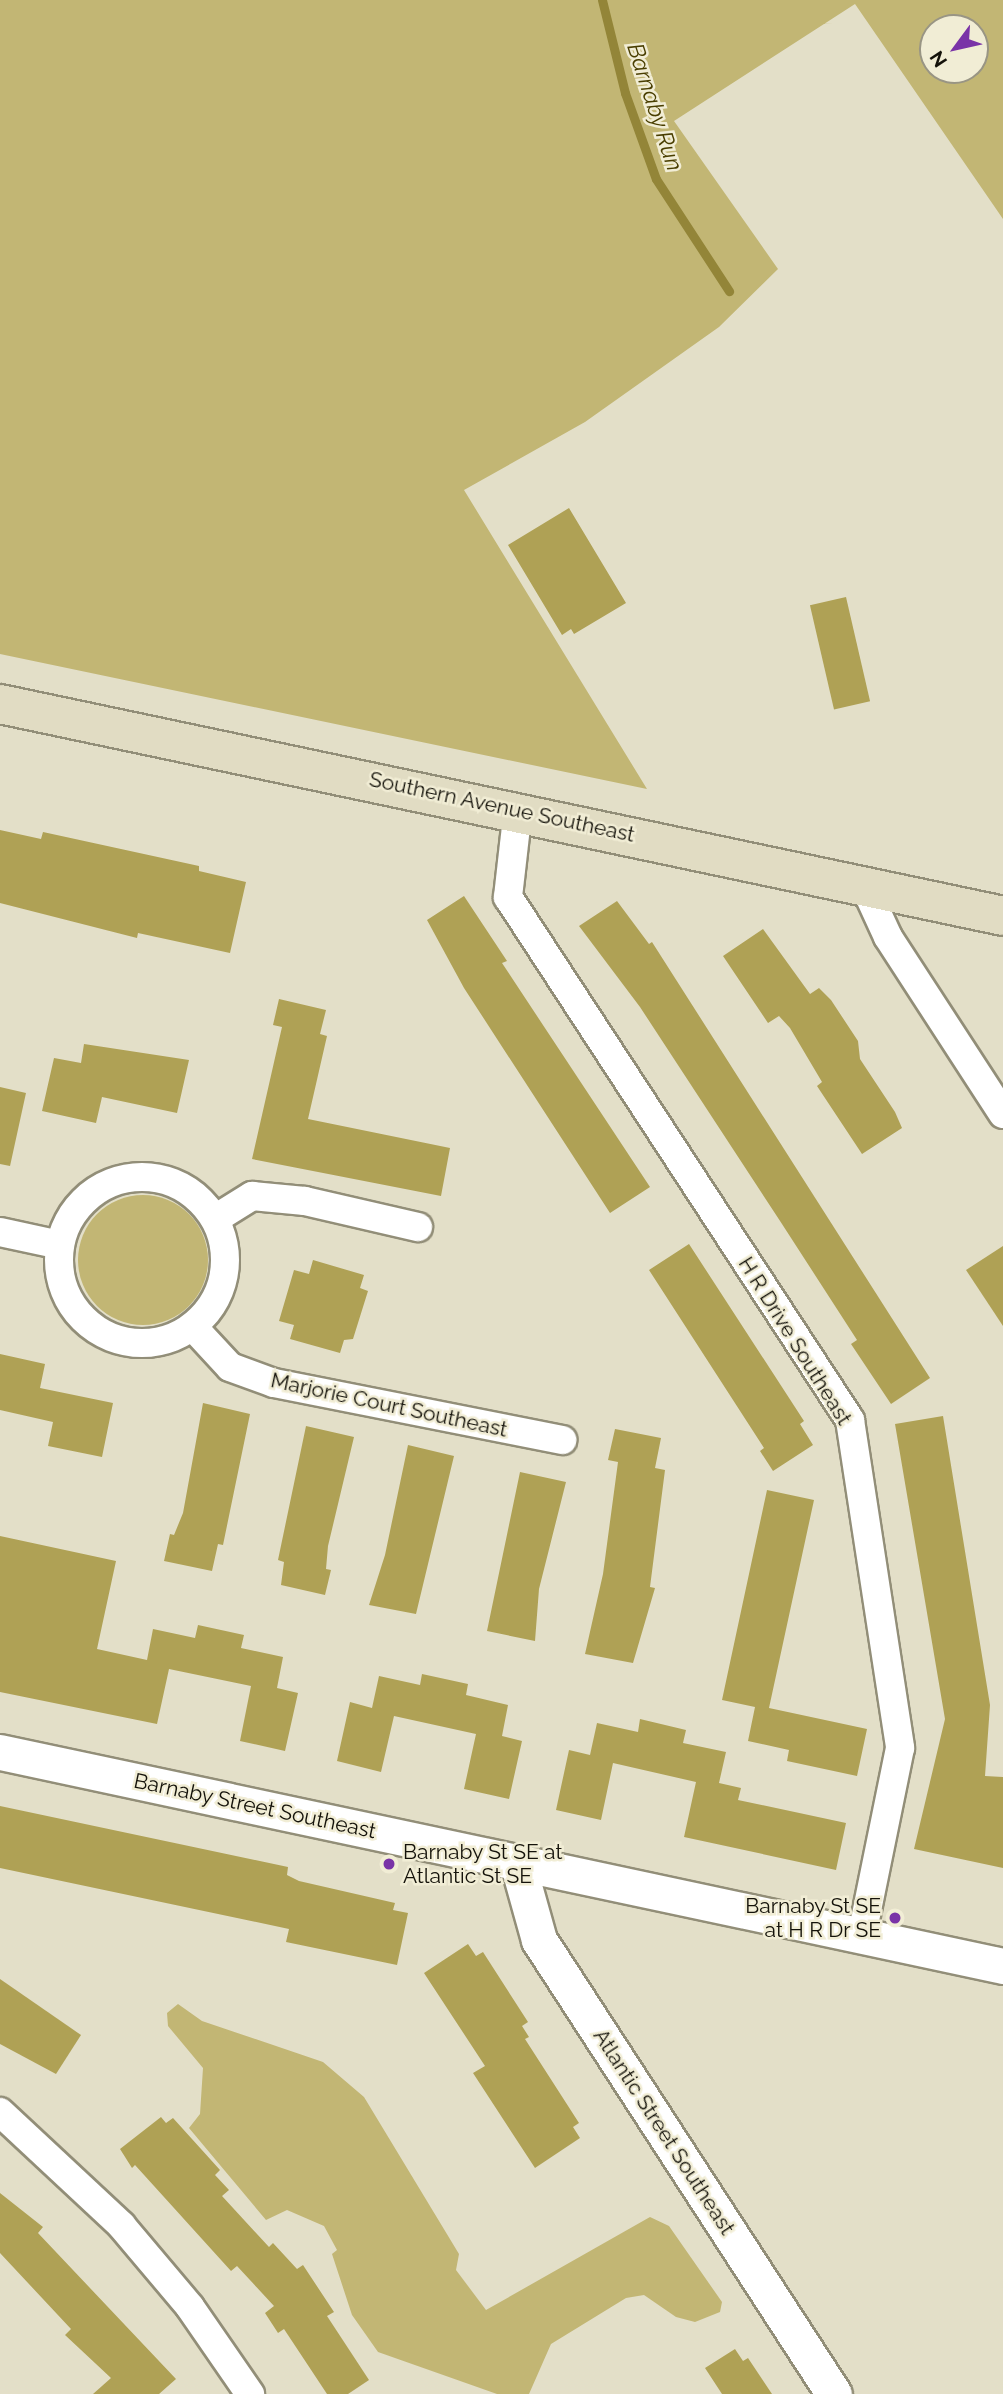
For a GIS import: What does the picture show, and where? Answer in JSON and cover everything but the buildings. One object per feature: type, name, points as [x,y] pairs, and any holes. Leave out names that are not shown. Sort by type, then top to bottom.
[{"type":"main road","name":"Southern Avenue Southeast","points":[[0,704],[517,809],[1003,916]]},
{"type":"street","name":"H R Drive Southeast","points":[[517,809],[508,897],[850,1420],[900,1748],[862,1934]]},
{"type":"street","points":[[865,887],[888,937],[1003,1114]]},
{"type":"street","points":[[133,1177],[182,1187],[215,1219],[226,1254],[224,1277],[209,1311],[193,1327],[150,1344],[99,1332],[64,1291],[60,1245],[84,1200],[106,1185],[133,1177]]},
{"type":"street","points":[[215,1219],[252,1196],[304,1201],[418,1227]]},
{"type":"street","points":[[0,1232],[60,1245]]},
{"type":"street","name":"Marjorie Court Southeast","points":[[193,1327],[230,1367],[274,1383],[562,1440]]},
{"type":"street","name":"Barnaby Street Southeast","points":[[0,1752],[1003,1966]]},
{"type":"street","name":"Atlantic Street Southeast","points":[[517,1861],[539,1940],[834,2394]]},
{"type":"street","points":[[0,2112],[121,2225],[190,2307],[250,2394]]},
{"type":"shaded area","points":[[0,0],[1003,0],[1003,219],[855,4],[674,121],[778,269],[719,327],[585,422],[464,490],[647,789],[0,654]]},
{"type":"shaded area","points":[[143,1195],[168,1200],[189,1214],[203,1235],[208,1260],[203,1285],[189,1306],[168,1320],[143,1325],[118,1320],[97,1306],[83,1285],[78,1260],[83,1235],[97,1214],[118,1200]]},
{"type":"shaded area","points":[[178,2004],[202,2021],[323,2062],[364,2097],[459,2254],[456,2270],[486,2310],[650,2217],[669,2226],[722,2302],[720,2312],[695,2322],[676,2317],[644,2295],[626,2298],[551,2344],[529,2394],[497,2394],[378,2352],[352,2315],[332,2254],[337,2250],[324,2226],[287,2210],[266,2220],[189,2128],[200,2114],[203,2068],[168,2026],[167,2013]]},
{"type":"waterway","name":"Barnaby Run","points":[[602,0],[625,93],[656,179],[729,291]]},
{"type":"place","name":"Barnaby St SE at Atlantic St SE","points":[[389,1864]]},
{"type":"place","name":"Barnaby St SE at H R Dr SE","points":[[895,1918]]}]
